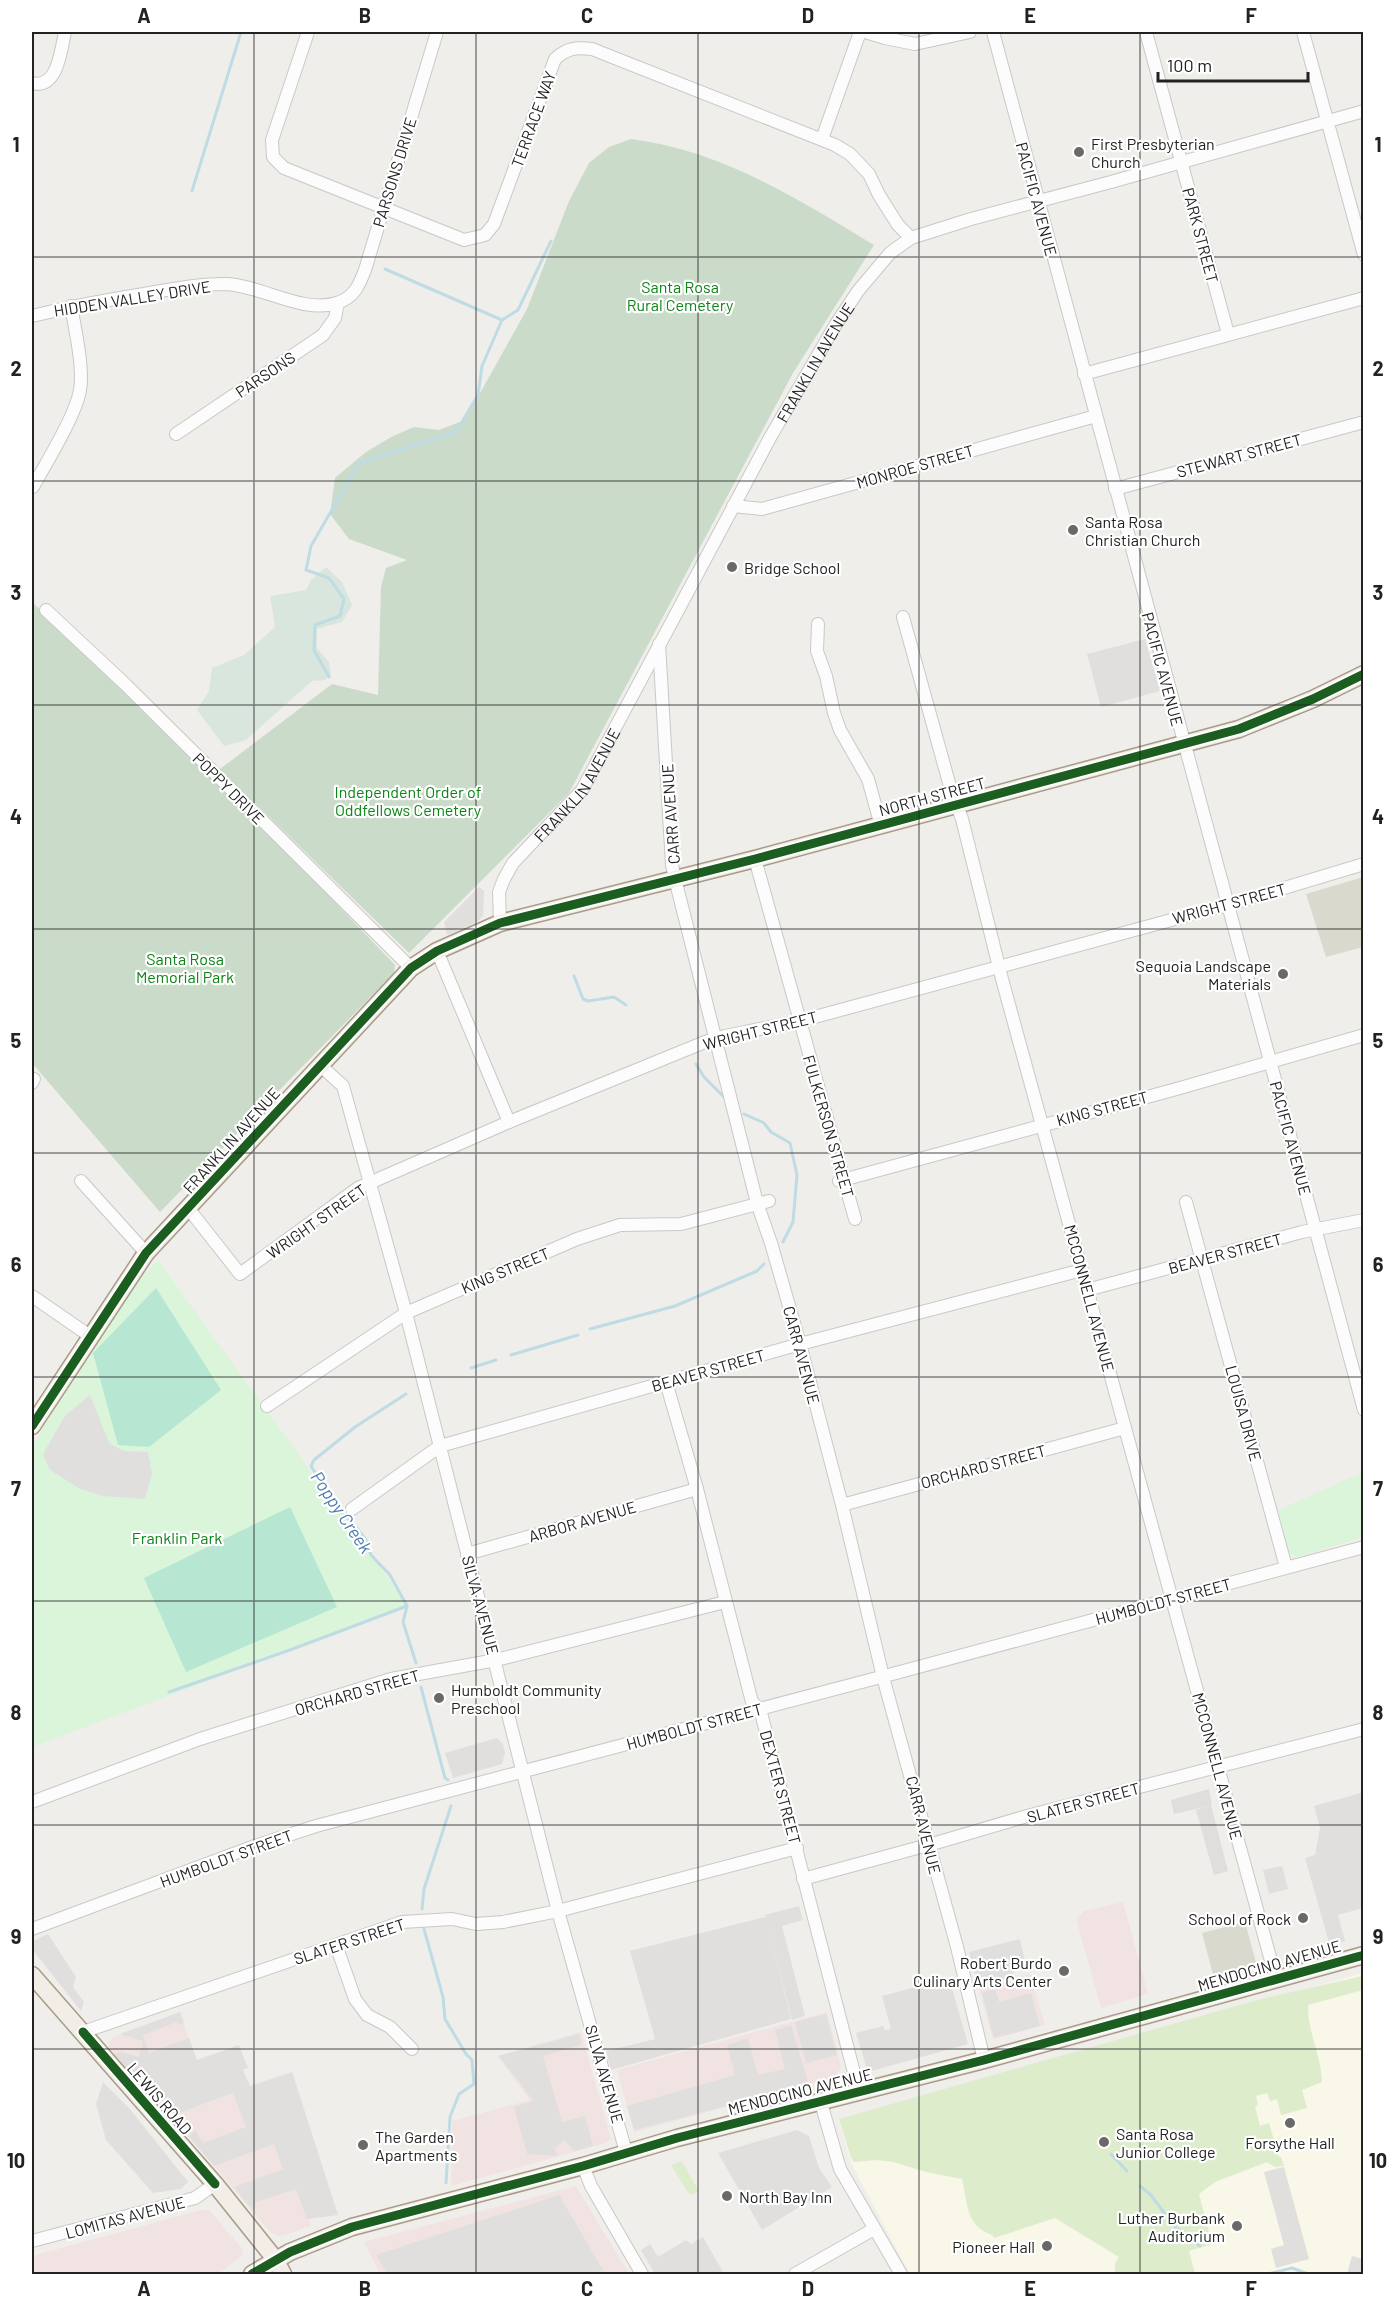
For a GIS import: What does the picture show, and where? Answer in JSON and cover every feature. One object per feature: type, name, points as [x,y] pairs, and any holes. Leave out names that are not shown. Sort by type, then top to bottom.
[{"type":"main road","name":"NORTH STREET","points":[[500,923],[755,859],[1239,729],[1313,699],[1364,674]]},
{"type":"main road","name":"FRANKLIN AVENUE","points":[[32,1426],[146,1253],[411,968],[437,951],[500,923]]},
{"type":"main road","name":"MENDOCINO AVENUE","points":[[252,2274],[275,2259],[330,2234],[352,2227],[583,2166],[626,2152],[984,2060],[1364,1955]]},
{"type":"main road","name":"LEWIS ROAD","points":[[32,1975],[215,2184],[275,2259],[284,2274]]},
{"type":"street","points":[[32,83],[45,82],[52,76],[57,66],[65,32]]},
{"type":"street","name":"TERRACE WAY","points":[[308,32],[272,140],[273,157],[284,168],[464,240],[484,235],[495,224],[555,59],[564,51],[576,47],[592,49],[822,140],[850,154],[869,174],[898,225],[911,238]]},
{"type":"street","name":"PARSONS DRIVE","points":[[338,303],[356,291],[365,270],[437,32]]},
{"type":"street","points":[[822,140],[860,32]]},
{"type":"street","points":[[865,32],[915,44],[970,32]]},
{"type":"street","name":"PACIFIC AVENUE","points":[[993,32],[1183,745],[1364,1410]]},
{"type":"street","name":"PARK STREET","points":[[1146,32],[1228,334]]},
{"type":"street","points":[[1303,32],[1364,255]]},
{"type":"street","points":[[911,238],[1364,111]]},
{"type":"street","name":"FRANKLIN AVENUE","points":[[500,923],[500,892],[513,863],[582,790],[659,644],[813,364],[858,291],[890,253],[911,238]]},
{"type":"street","name":"HIDDEN VALLEY DRIVE","points":[[32,316],[71,306],[196,285],[246,286],[315,305],[338,303]]},
{"type":"street","points":[[1084,374],[1364,298]]},
{"type":"street","name":"PARSONS","points":[[176,434],[323,335],[335,318],[338,303]]},
{"type":"street","points":[[33,487],[70,415],[80,390],[79,360],[71,306]]},
{"type":"street","name":"MONROE STREET","points":[[734,506],[762,509],[1096,416]]},
{"type":"street","name":"STEWART STREET","points":[[1115,489],[1364,422]]},
{"type":"street","name":"POPPY DRIVE","points":[[46,610],[126,685],[411,968]]},
{"type":"street","name":"MCCONNELL AVENUE","points":[[903,617],[1276,1979]]},
{"type":"street","points":[[818,624],[817,651],[826,676],[834,713],[840,730],[868,779],[881,825]]},
{"type":"street","name":"CARR AVENUE","points":[[659,644],[672,866],[716,1039],[763,1202],[771,1243],[842,1505],[883,1677],[984,2060]]},
{"type":"street","name":"FULKERSON STREET","points":[[755,859],[842,1180],[855,1219]]},
{"type":"street","name":"WRIGHT STREET","points":[[188,1208],[240,1274],[358,1188],[509,1122],[716,1039],[800,1021],[1364,864]]},
{"type":"street","points":[[437,951],[509,1122]]},
{"type":"street","name":"KING STREET","points":[[842,1180],[1364,1035]]},
{"type":"street","name":"SILVA AVENUE","points":[[321,1066],[343,1086],[406,1313],[558,1911],[626,2152]]},
{"type":"street","points":[[81,1181],[146,1253]]},
{"type":"street","name":"KING STREET","points":[[267,1406],[406,1313],[577,1239],[620,1225],[681,1224],[763,1202]]},
{"type":"street","name":"LOUISA DRIVE","points":[[1186,1202],[1286,1567]]},
{"type":"street","name":"BEAVER STREET","points":[[1088,1290],[1316,1229],[1364,1220]]},
{"type":"street","name":"BEAVER STREET","points":[[352,1509],[440,1446],[800,1344],[1082,1270]]},
{"type":"street","points":[[32,1296],[90,1336]]},
{"type":"street","name":"DEXTER STREET","points":[[666,1382],[698,1489],[752,1702],[760,1709],[859,2092]]},
{"type":"street","name":"ORCHARD STREET","points":[[842,1505],[1125,1428]]},
{"type":"street","name":"ARBOR AVENUE","points":[[467,1554],[698,1489]]},
{"type":"street","name":"HUMBOLDT STREET","points":[[32,1929],[252,1847],[316,1826],[883,1677],[1364,1547]]},
{"type":"street","name":"ORCHARD STREET","points":[[32,1802],[200,1739],[390,1679],[496,1660],[725,1602]]},
{"type":"street","name":"SLATER STREET","points":[[803,1879],[1036,1814],[1364,1729]]},
{"type":"street","name":"SLATER STREET","points":[[83,2032],[402,1922],[452,1919],[476,1924],[503,1922],[558,1911],[797,1848]]},
{"type":"street","points":[[336,1945],[355,2000],[367,2015],[390,2027],[412,2049]]},
{"type":"street","points":[[821,2103],[840,2169],[902,2274]]},
{"type":"street","points":[[583,2166],[591,2186],[642,2274]]},
{"type":"street","name":"LOMITAS AVENUE","points":[[32,2241],[195,2198],[215,2184]]},
{"type":"street","points":[[795,2274],[874,2229]]},
{"type":"shaded area","points":[[326,567],[342,582],[352,605],[342,622],[317,629],[317,648],[329,662],[331,675],[325,680],[312,681],[246,740],[224,746],[197,710],[209,691],[212,668],[244,655],[275,627],[270,596],[306,590],[311,580]]},
{"type":"shaded area","points":[[1145,639],[1160,691],[1101,707],[1087,654]]},
{"type":"shaded area","points":[[1363,877],[1363,947],[1326,957],[1306,894]]},
{"type":"shaded area","points":[[479,887],[484,891],[483,916],[477,922],[447,935],[444,922]]},
{"type":"shaded area","points":[[90,1395],[109,1443],[124,1451],[148,1452],[152,1474],[145,1499],[103,1496],[80,1489],[50,1470],[43,1454],[65,1416]]},
{"type":"shaded area","points":[[497,1738],[503,1744],[505,1753],[502,1764],[453,1778],[445,1753]]},
{"type":"shaded area","points":[[1209,1789],[1228,1871],[1214,1875],[1196,1810],[1208,1806],[1174,1814],[1171,1800]]},
{"type":"shaded area","points":[[1361,1793],[1364,1802],[1363,1908],[1338,1915],[1345,1941],[1330,1946],[1305,1858],[1315,1855],[1320,1828],[1314,1806]]},
{"type":"shaded area","points":[[1282,1866],[1288,1889],[1269,1894],[1263,1870]]},
{"type":"shaded area","points":[[1123,1902],[1148,1994],[1101,2008],[1076,1919],[1084,1911]]},
{"type":"shaded area","points":[[799,1906],[803,1920],[782,1926],[805,2016],[792,2020],[768,1926],[791,2019],[611,2070],[606,2051],[655,2039],[630,1951],[765,1917],[766,1919],[765,1915]]},
{"type":"shaded area","points":[[1245,1922],[1257,1966],[1214,1978],[1202,1933]]},
{"type":"shaded area","points":[[48,1934],[76,1977],[73,1987],[84,2002],[81,2011],[32,1949],[33,1941]]},
{"type":"shaded area","points":[[1020,1939],[1025,1962],[1008,1978],[978,1985],[969,1952]]},
{"type":"shaded area","name":"Santa Rosa Junior College","points":[[1363,1973],[1363,2274],[910,2274],[851,2163],[839,2121]]},
{"type":"shaded area","points":[[1030,1974],[1045,2025],[993,2039],[979,1989]]},
{"type":"shaded area","points":[[949,1978],[968,2044],[868,2072],[856,2033],[883,2026],[885,2030],[891,2029],[882,1996]]},
{"type":"shaded area","points":[[995,1989],[999,2002],[1031,1993],[1040,2026],[994,2038],[982,1993]]},
{"type":"shaded area","points":[[180,2012],[196,2060],[137,2080],[109,2048],[112,2038]]},
{"type":"shaded area","points":[[180,2012],[184,2023],[179,2025],[177,2022],[143,2035],[149,2053],[189,2038],[197,2060],[239,2045],[248,2068],[243,2070],[250,2086],[292,2072],[338,2215],[307,2219],[296,2189],[256,2202],[253,2211],[234,2187],[283,2169],[274,2144],[214,2166],[189,2137],[195,2130],[203,2143],[246,2127],[233,2093],[175,2115],[143,2079],[137,2080],[114,2054],[121,2052],[139,2057],[143,2041],[120,2034]]},
{"type":"shaded area","points":[[827,2012],[841,2067],[836,2077],[634,2132],[617,2070]]},
{"type":"shaded area","points":[[826,2014],[837,2055],[806,2063],[795,2022]]},
{"type":"shaded area","points":[[791,2025],[809,2085],[634,2130],[627,2106],[735,2075],[727,2045],[748,2038],[758,2075],[785,2069],[775,2030]]},
{"type":"shaded area","points":[[581,2032],[611,2139],[606,2143],[451,2186],[452,2121],[530,2100],[497,2056]]},
{"type":"shaded area","points":[[579,2034],[581,2045],[543,2056],[562,2122],[585,2116],[593,2146],[574,2151],[564,2140],[555,2148],[557,2156],[527,2154],[514,2107],[533,2101],[539,2108],[499,2056]]},
{"type":"shaded area","points":[[292,2072],[338,2215],[308,2219],[311,2226],[279,2236],[271,2233],[189,2137],[175,2115]]},
{"type":"shaded area","points":[[103,2082],[129,2108],[188,2182],[181,2189],[153,2193],[106,2140],[96,2104]]},
{"type":"shaded area","points":[[797,2130],[809,2136],[819,2168],[832,2187],[762,2230],[718,2153]]},
{"type":"shaded area","points":[[1284,2167],[1309,2259],[1276,2268],[1271,2249],[1284,2245],[1264,2172]]},
{"type":"shaded area","points":[[576,2186],[629,2274],[380,2274],[364,2242]]},
{"type":"shaded area","points":[[559,2195],[603,2270],[593,2274],[387,2274],[376,2255]]},
{"type":"shaded area","points":[[201,2210],[209,2210],[243,2250],[242,2256],[218,2274],[32,2274],[32,2256]]},
{"type":"shaded area","points":[[703,2237],[724,2274],[655,2274],[641,2250],[650,2244],[658,2257],[686,2240],[691,2244]]},
{"type":"shaded area","points":[[1352,2256],[1363,2259],[1363,2274],[1347,2274]]},
{"type":"green space","name":"Santa Rosa Rural Cemetery","points":[[631,139],[664,145],[727,165],[787,194],[874,245],[793,373],[569,793],[409,953],[220,769],[332,684],[378,695],[381,587],[386,568],[407,560],[349,539],[330,514],[335,478],[366,452],[393,436],[414,427],[439,430],[465,420],[527,309],[569,201],[589,163],[609,147]]},
{"type":"green space","name":"Santa Rosa Memorial Park","points":[[32,602],[280,845],[395,965],[394,973],[160,1212],[32,1063]]},
{"type":"green space","name":"Franklin Park","points":[[158,1260],[408,1606],[32,1747],[32,1447],[90,1350],[136,1283]]},
{"type":"green space","points":[[156,1288],[221,1390],[149,1447],[118,1445],[93,1353]]},
{"type":"green space","points":[[1363,1472],[1363,1537],[1298,1557],[1289,1554],[1278,1510]]},
{"type":"green space","points":[[290,1507],[337,1607],[186,1672],[144,1578]]},
{"type":"green space","name":"Santa Rosa Junior College","points":[[1363,1976],[1363,1990],[1308,2005],[1322,2082],[1302,2090],[1307,2108],[1281,2115],[1277,2099],[1270,2101],[1267,2093],[1256,2096],[1258,2105],[1255,2106],[1260,2126],[1269,2123],[1284,2166],[1275,2167],[1267,2162],[1215,2182],[1199,2194],[1212,2244],[1189,2251],[1195,2274],[1115,2274],[1115,2263],[1119,2257],[1055,2218],[994,2238],[983,2231],[972,2219],[962,2179],[926,2172],[893,2162],[876,2160],[854,2162],[851,2158],[839,2119],[1257,2000]]},
{"type":"green space","points":[[682,2161],[698,2190],[694,2194],[689,2194],[671,2165]]},
{"type":"waterway","points":[[192,191],[241,32]]},
{"type":"waterway","points":[[502,320],[518,310],[551,241]]},
{"type":"waterway","points":[[385,269],[502,320]]},
{"type":"waterway","name":"Poppy Creek","points":[[329,677],[314,650],[315,625],[340,616],[344,599],[329,578],[306,570],[311,546],[359,463],[456,432],[478,395],[482,366],[502,320]]},
{"type":"waterway","name":"Poppy Creek","points":[[574,976],[583,999],[588,1001],[614,997],[626,1005]]},
{"type":"waterway","name":"Poppy Creek","points":[[696,1064],[704,1077],[726,1099]]},
{"type":"waterway","name":"Poppy Creek","points":[[744,1114],[764,1123],[771,1132],[790,1143],[797,1175],[793,1222],[783,1242]]},
{"type":"waterway","name":"Poppy Creek","points":[[590,1329],[675,1306],[757,1271],[764,1264]]},
{"type":"waterway","name":"Poppy Creek","points":[[511,1355],[578,1335]]},
{"type":"waterway","name":"Poppy Creek","points":[[471,1368],[496,1360]]},
{"type":"waterway","name":"Poppy Creek","points":[[406,1394],[355,1427],[314,1460],[311,1466],[329,1494],[337,1501],[342,1513],[366,1540],[371,1555],[390,1575],[407,1606],[403,1622],[416,1663]]},
{"type":"waterway","points":[[169,1692],[407,1606]]},
{"type":"waterway","name":"Poppy Creek","points":[[421,1687],[445,1778],[448,1780]]},
{"type":"waterway","name":"Poppy Creek","points":[[422,1909],[424,1889],[451,1806]]},
{"type":"waterway","name":"Poppy Creek","points":[[424,1929],[443,1997],[445,2019],[472,2060],[474,2084],[459,2094],[450,2117],[446,2183]]},
{"type":"waterway","points":[[1111,2154],[1127,2171]]},
{"type":"waterway","points":[[1140,2186],[1151,2195],[1173,2225],[1200,2246]]},
{"type":"waterway","points":[[1268,2274],[1292,2268],[1308,2274]]},
{"type":"cycle path","points":[[32,1426],[146,1253],[411,968],[437,951],[500,923],[755,859],[1239,729],[1313,699],[1364,674]]},
{"type":"cycle path","points":[[252,2274],[290,2252],[352,2227],[583,2166],[677,2138],[984,2060],[1364,1955]]},
{"type":"cycle path","points":[[83,2032],[215,2184]]},
{"type":"place","name":"First Presbyterian Church","points":[[1079,152]]},
{"type":"place","name":"Santa Rosa Christian Church","points":[[1073,530]]},
{"type":"place","name":"Bridge School","points":[[732,567]]},
{"type":"place","name":"Sequoia Landscape Materials","points":[[1283,974]]},
{"type":"place","name":"Humboldt Community Preschool","points":[[439,1698]]},
{"type":"place","name":"School of Rock","points":[[1303,1918]]},
{"type":"place","name":"Robert Burdo Culinary Arts Center","points":[[1064,1971]]},
{"type":"place","name":"Forsythe Hall","points":[[1290,2123]]},
{"type":"place","name":"Santa Rosa Junior College","points":[[1104,2142]]},
{"type":"place","name":"The Garden Apartments","points":[[363,2145]]},
{"type":"place","name":"North Bay Inn","points":[[727,2196]]},
{"type":"place","name":"Luther Burbank Auditorium","points":[[1237,2226]]},
{"type":"place","name":"Pioneer Hall","points":[[1047,2246]]},
{"type":"park label","name":"Independent Order of Oddfellows Cemetery","points":[[408,800]]}]
